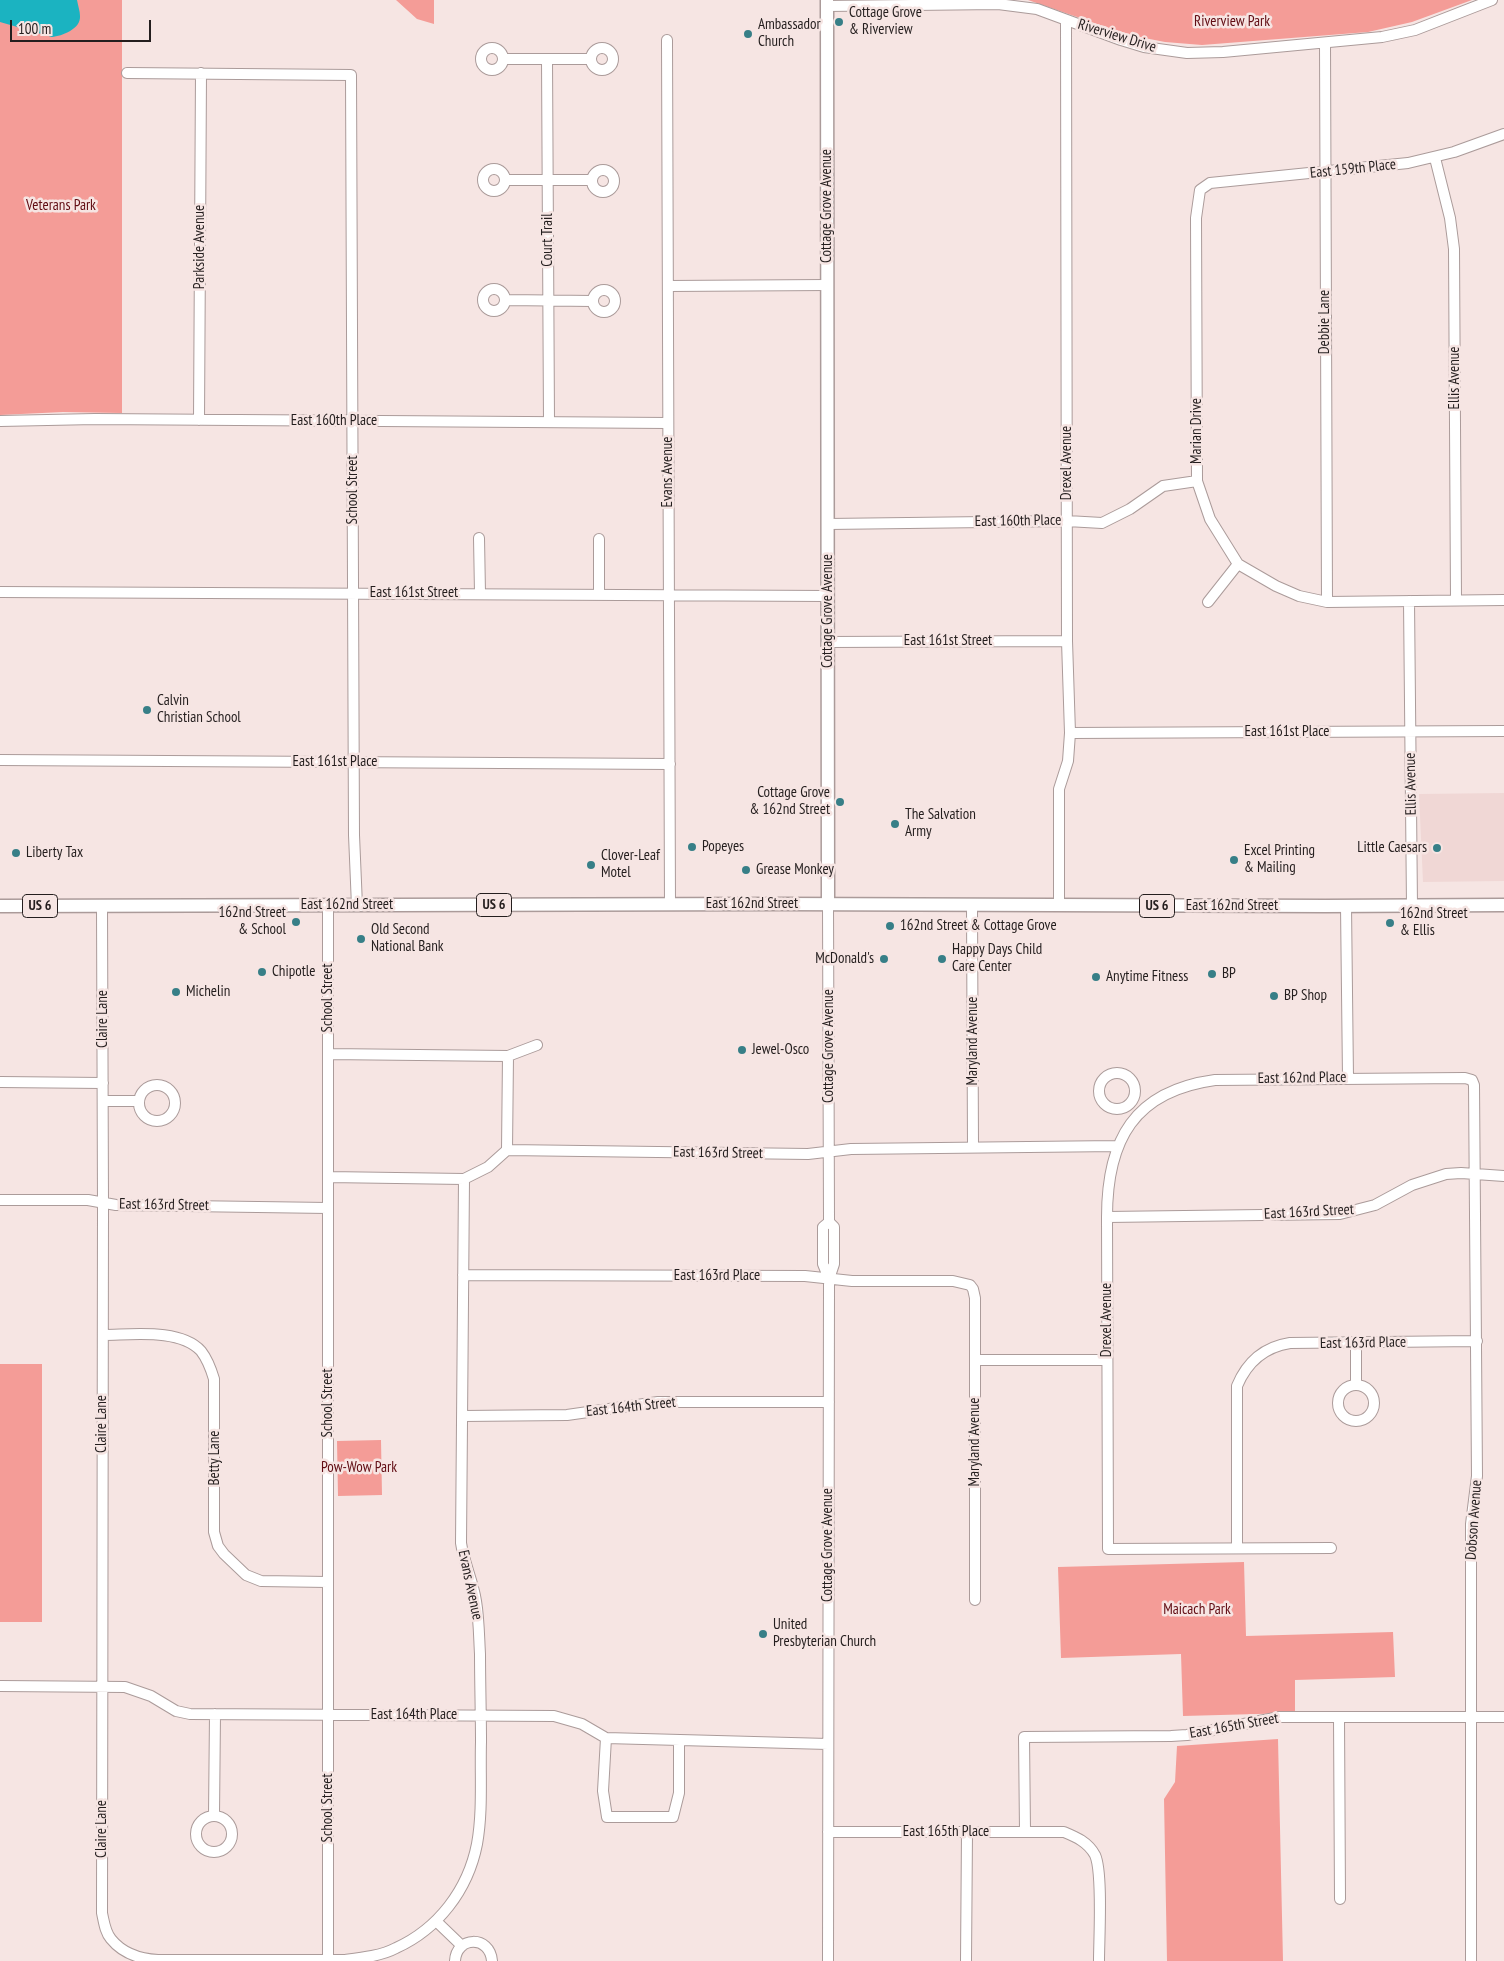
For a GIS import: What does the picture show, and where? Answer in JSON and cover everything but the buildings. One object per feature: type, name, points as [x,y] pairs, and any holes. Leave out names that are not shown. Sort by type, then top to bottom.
[{"type":"main road","name":"Cottage Grove Avenue","points":[[827,3],[828,904]]},
{"type":"main road","name":"East 162nd Street","points":[[0,906],[1504,905]]},
{"type":"street","name":"Riverview Drive","points":[[827,3],[998,4],[1037,9],[1144,47],[1187,53],[1382,37],[1415,30],[1492,0]]},
{"type":"street","name":"Drexel Avenue","points":[[1059,905],[1059,789],[1068,761],[1070,733],[1067,641],[1066,20]]},
{"type":"street","name":"Evans Avenue","points":[[667,40],[670,905]]},
{"type":"street","name":"Debbie Lane","points":[[1325,43],[1327,602]]},
{"type":"street","points":[[504,59],[591,59]]},
{"type":"street","name":"Court Trail","points":[[547,59],[549,422]]},
{"type":"street","points":[[127,73],[201,73]]},
{"type":"street","name":"School Street","points":[[201,73],[351,75],[354,835],[357,906]]},
{"type":"street","name":"Parkside Avenue","points":[[199,420],[201,73]]},
{"type":"street","name":"East 159th Place","points":[[1200,190],[1210,183],[1217,182],[1325,173],[1435,158],[1504,134]]},
{"type":"street","name":"Ellis Avenue","points":[[1435,158],[1450,218],[1454,249],[1456,600]]},
{"type":"street","points":[[505,180],[592,180]]},
{"type":"street","name":"Marian Drive","points":[[1200,190],[1196,218],[1198,481],[1210,519],[1238,564],[1290,592],[1327,602]]},
{"type":"street","points":[[668,286],[827,285]]},
{"type":"street","points":[[505,300],[593,301]]},
{"type":"street","name":"East 160th Place","points":[[0,421],[68,419],[668,423]]},
{"type":"street","name":"East 160th Place","points":[[828,524],[1067,521],[1102,523],[1130,509],[1163,486],[1198,481]]},
{"type":"street","points":[[479,538],[480,593]]},
{"type":"street","points":[[599,539],[599,594]]},
{"type":"street","points":[[1208,602],[1238,564]]},
{"type":"street","name":"East 161st Street","points":[[0,592],[353,592],[828,596]]},
{"type":"street","points":[[1327,602],[1504,600]]},
{"type":"street","name":"Ellis Avenue","points":[[1409,601],[1412,906]]},
{"type":"street","name":"East 161st Street","points":[[828,642],[1067,641]]},
{"type":"street","name":"East 161st Place","points":[[1070,733],[1504,731]]},
{"type":"street","name":"East 161st Place","points":[[0,760],[670,764]]},
{"type":"street","name":"Cottage Grove Avenue","points":[[828,904],[829,1222],[834,1227],[834,1264],[829,1279],[828,1961]]},
{"type":"street","name":"Maryland Avenue","points":[[972,905],[973,1147]]},
{"type":"street","name":"Claire Lane","points":[[102,906],[104,1204],[102,1913],[105,1928],[111,1940]]},
{"type":"street","name":"School Street","points":[[328,906],[328,1961]]},
{"type":"street","points":[[1346,906],[1348,1078]]},
{"type":"street","points":[[328,1054],[508,1056],[537,1045]]},
{"type":"street","points":[[328,1177],[464,1178],[488,1167],[507,1150],[508,1056]]},
{"type":"street","name":"East 162nd Place","points":[[1140,1114],[1164,1096],[1197,1082],[1215,1080],[1455,1077],[1472,1080]]},
{"type":"street","name":"Dobson Avenue","points":[[1471,1961],[1471,1524],[1477,1476],[1475,1094],[1472,1080]]},
{"type":"street","points":[[0,1082],[103,1083]]},
{"type":"street","points":[[103,1101],[138,1101]]},
{"type":"street","points":[[1129,1104],[1140,1114]]},
{"type":"street","name":"Drexel Avenue","points":[[1140,1114],[1117,1146],[1108,1179],[1108,1550],[1237,1548]]},
{"type":"street","name":"East 163rd Street","points":[[507,1150],[808,1154],[851,1149],[1117,1146]]},
{"type":"street","name":"East 163rd Street","points":[[1107,1217],[1340,1214],[1375,1205],[1412,1185],[1446,1174],[1461,1172],[1504,1176]]},
{"type":"street","name":"Evans Avenue","points":[[111,1940],[135,1957],[149,1960],[328,1961],[359,1958],[394,1950],[424,1931],[456,1897],[471,1868],[477,1845],[479,1824],[481,1715],[477,1602],[463,1556],[461,1542],[464,1178]]},
{"type":"street","name":"East 163rd Street","points":[[0,1200],[88,1200],[104,1204],[328,1208]]},
{"type":"street","name":"East 163rd Place","points":[[463,1275],[805,1276],[852,1281],[953,1281],[970,1285]]},
{"type":"street","name":"Maryland Avenue","points":[[970,1285],[975,1298],[975,1600]]},
{"type":"street","name":"Betty Lane","points":[[103,1334],[170,1336],[182,1339],[200,1350],[209,1364],[214,1379],[214,1532],[218,1546],[246,1575],[261,1581],[328,1582]]},
{"type":"street","name":"East 163rd Place","points":[[1237,1548],[1237,1386],[1246,1367],[1254,1359],[1268,1349],[1290,1343],[1477,1341]]},
{"type":"street","points":[[1356,1343],[1356,1385]]},
{"type":"street","points":[[975,1360],[1107,1360]]},
{"type":"street","name":"East 164th Street","points":[[463,1416],[568,1414],[658,1402],[829,1402]]},
{"type":"street","points":[[1237,1548],[1331,1548]]},
{"type":"street","name":"East 164th Place","points":[[0,1686],[125,1687],[137,1690],[180,1712],[215,1714],[554,1716],[582,1724],[606,1738],[828,1744]]},
{"type":"street","points":[[214,1815],[215,1714]]},
{"type":"street","points":[[1339,1717],[1340,1899]]},
{"type":"street","name":"East 165th Street","points":[[1025,1831],[1024,1737],[1187,1735],[1273,1718],[1504,1717]]},
{"type":"street","points":[[606,1738],[602,1791],[607,1817],[673,1817],[678,1793],[679,1741]]},
{"type":"street","name":"East 165th Place","points":[[828,1832],[1064,1832],[1082,1840],[1094,1854],[1098,1869],[1099,1961]]},
{"type":"street","points":[[966,1832],[966,1961]]},
{"type":"street","points":[[436,1920],[462,1946]]},
{"type":"street","points":[[456,1961],[458,1951],[462,1946],[473,1942],[484,1945],[492,1954],[492,1961]]},
{"type":"shaded area","points":[[1504,793],[1504,881],[1423,882],[1419,794]]},
{"type":"green space","name":"Veterans Park","points":[[0,0],[122,0],[122,413],[63,412],[0,415]]},
{"type":"green space","points":[[396,0],[434,0],[434,24],[417,19]]},
{"type":"green space","name":"Riverview Park","points":[[1028,0],[1472,0],[1412,22],[1368,32],[1202,45],[1165,42],[1129,35]]},
{"type":"green space","points":[[0,1364],[42,1364],[42,1622],[0,1622]]},
{"type":"green space","name":"Pow-Wow Park","points":[[381,1440],[382,1495],[338,1496],[337,1441]]},
{"type":"green space","name":"Maicach Park","points":[[1244,1562],[1246,1636],[1393,1632],[1395,1677],[1295,1680],[1295,1713],[1183,1716],[1181,1654],[1061,1658],[1058,1567]]},
{"type":"green space","points":[[1278,1739],[1283,1961],[1167,1961],[1164,1799],[1175,1782],[1177,1746]]},
{"type":"water","points":[[0,0],[77,0],[80,14],[79,21],[70,31],[52,37],[0,22]]},
{"type":"place","name":"Cottage Grove & Riverview","points":[[839,22]]},
{"type":"place","name":"Ambassador Church","points":[[748,34]]},
{"type":"place","name":"Calvin Christian School","points":[[147,710]]},
{"type":"place","name":"Cottage Grove & 162nd Street","points":[[840,802]]},
{"type":"place","name":"The Salvation Army","points":[[895,824]]},
{"type":"place","name":"Popeyes","points":[[692,847]]},
{"type":"place","name":"Little Caesars","points":[[1437,848]]},
{"type":"place","name":"Liberty Tax","points":[[16,853]]},
{"type":"place","name":"Excel Printing & Mailing","points":[[1234,860]]},
{"type":"place","name":"Clover-Leaf Motel","points":[[591,865]]},
{"type":"place","name":"Grease Monkey","points":[[746,870]]},
{"type":"place","name":"162nd Street & School","points":[[296,922]]},
{"type":"place","name":"162nd Street & Ellis","points":[[1390,923]]},
{"type":"place","name":"162nd Street & Cottage Grove","points":[[890,926]]},
{"type":"place","name":"Old Second National Bank","points":[[361,939]]},
{"type":"place","name":"McDonald's","points":[[884,959]]},
{"type":"place","name":"Happy Days Child Care Center","points":[[942,959]]},
{"type":"place","name":"Chipotle","points":[[262,972]]},
{"type":"place","name":"BP","points":[[1212,974]]},
{"type":"place","name":"Anytime Fitness","points":[[1096,977]]},
{"type":"place","name":"Michelin","points":[[176,992]]},
{"type":"place","name":"BP Shop","points":[[1274,996]]},
{"type":"place","name":"Jewel-Osco","points":[[742,1050]]},
{"type":"place","name":"United Presbyterian Church","points":[[763,1634]]}]
